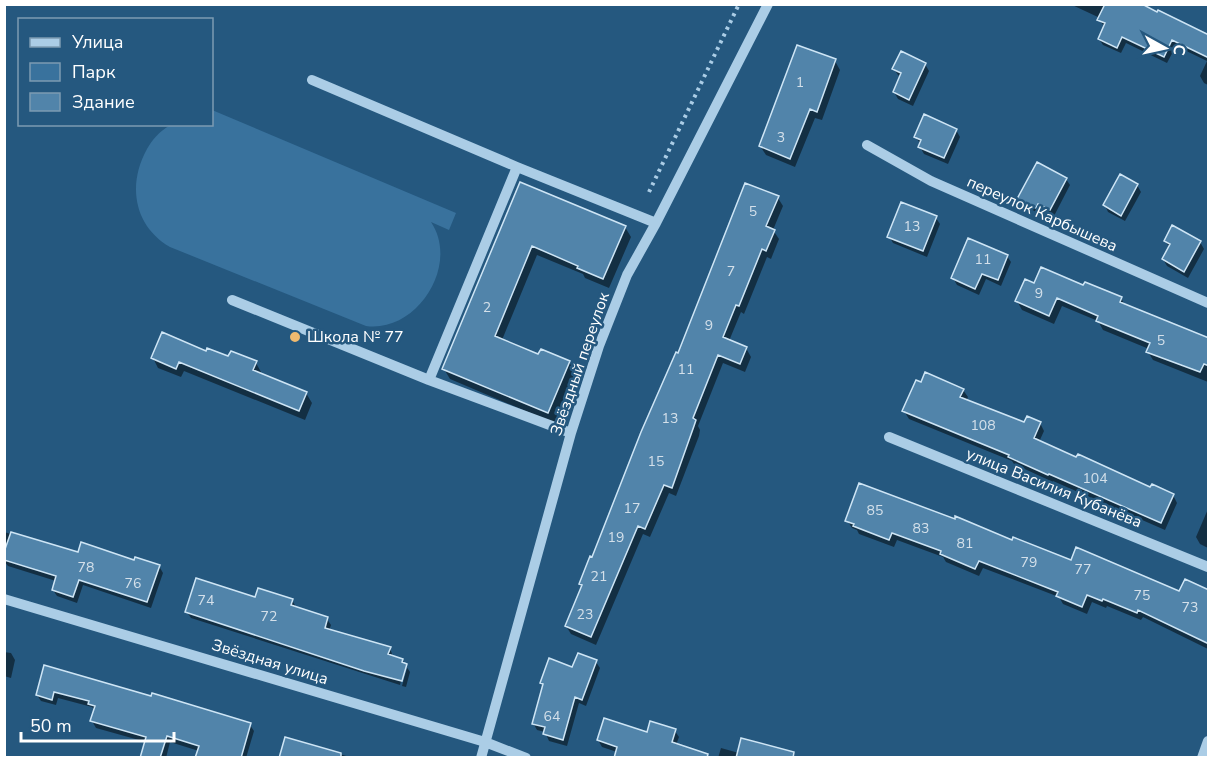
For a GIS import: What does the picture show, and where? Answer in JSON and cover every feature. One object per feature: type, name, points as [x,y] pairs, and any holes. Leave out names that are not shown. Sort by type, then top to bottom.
[{"type":"street","name":"Звёздный переулок","points":[[481,758],[571,433],[598,346],[623,285],[768,4]]},
{"type":"street","points":[[312,80],[656,223]]},
{"type":"street","name":"переулок Карбышева","points":[[867,146],[931,181],[1209,303]]},
{"type":"street","points":[[429,380],[517,167]]},
{"type":"street","points":[[232,300],[429,380],[571,433]]},
{"type":"street","name":"улица Василия Кубанёва","points":[[889,437],[1209,567]]},
{"type":"street","name":"Звёздная улица","points":[[4,599],[485,742],[526,758]]},
{"type":"street","points":[[1202,758],[1209,741]]},
{"type":"path","points":[[649,192],[739,4]]},
{"type":"green space","points":[[213,110],[456,213],[449,230],[431,222],[439,239],[440,257],[437,276],[428,293],[417,308],[402,319],[385,325],[366,326],[170,247],[148,228],[138,204],[136,190],[137,177],[147,149],[159,133],[169,126],[213,126]]},
{"type":"building","points":[[1105,4],[1142,4],[1209,35],[1209,58],[1172,40],[1164,57],[1122,37],[1117,48],[1098,39],[1105,23],[1097,20]]},
{"type":"building","points":[[797,45],[836,59],[817,112],[810,109],[790,159],[759,146]]},
{"type":"building","points":[[901,51],[926,63],[909,100],[893,92],[901,73],[892,69]]},
{"type":"building","points":[[924,114],[957,129],[944,158],[918,147],[921,140],[914,137]]},
{"type":"building","points":[[1037,162],[1067,178],[1050,210],[1038,204],[1036,208],[1017,199]]},
{"type":"building","points":[[1120,174],[1138,184],[1121,216],[1103,205]]},
{"type":"building","points":[[520,182],[626,226],[603,279],[532,246],[495,336],[538,354],[541,349],[570,361],[548,413],[442,369]]},
{"type":"building","points":[[745,183],[779,196],[766,226],[775,230],[766,251],[762,249],[739,306],[736,305],[723,337],[747,347],[740,364],[718,355],[693,418],[696,420],[672,488],[664,485],[645,529],[638,526],[591,637],[565,626],[582,585],[579,584],[590,556],[592,557],[641,432],[676,352],[678,353]]},
{"type":"building","points":[[901,202],[937,216],[923,251],[887,237]]},
{"type":"building","points":[[1172,225],[1201,241],[1184,272],[1162,259],[1170,244],[1164,241]]},
{"type":"building","points":[[968,238],[1008,255],[998,280],[982,274],[975,289],[951,278]]},
{"type":"building","points":[[1041,267],[1083,285],[1085,282],[1122,297],[1120,302],[1209,338],[1209,366],[1204,364],[1200,372],[1146,352],[1150,343],[1096,321],[1098,316],[1057,298],[1049,316],[1015,301],[1025,279],[1034,283]]},
{"type":"building","points":[[162,332],[206,351],[207,348],[228,356],[231,351],[257,361],[253,370],[307,392],[299,411],[179,362],[176,369],[151,358]]},
{"type":"building","points":[[925,372],[964,389],[960,397],[1024,422],[1027,416],[1041,422],[1034,438],[1076,457],[1078,454],[1150,487],[1152,484],[1174,494],[1161,523],[1048,475],[1008,457],[1009,455],[902,411],[916,380],[921,382]]},
{"type":"building","points":[[859,483],[955,519],[955,516],[1012,540],[1013,537],[1071,560],[1076,547],[1179,591],[1185,579],[1209,590],[1209,644],[1138,610],[1137,613],[1087,595],[1082,607],[1056,596],[1058,592],[979,561],[975,569],[940,554],[941,551],[892,533],[889,540],[853,526],[854,524],[845,521]]},
{"type":"building","points":[[11,532],[78,552],[81,542],[134,560],[135,557],[160,565],[147,602],[79,580],[73,597],[52,590],[56,576],[4,560],[4,552]]},
{"type":"building","points":[[196,578],[255,597],[258,588],[293,599],[291,605],[328,617],[325,628],[391,647],[388,654],[403,659],[402,662],[407,664],[402,681],[364,671],[185,612]]},
{"type":"building","points":[[578,653],[597,660],[582,700],[575,697],[563,740],[543,734],[545,727],[532,724],[543,684],[540,683],[549,658],[572,667]]},
{"type":"building","points":[[44,665],[151,696],[152,693],[251,723],[241,758],[195,758],[199,746],[167,736],[160,758],[140,758],[146,737],[90,721],[95,706],[88,704],[89,701],[54,692],[52,700],[36,695]]},
{"type":"building","points":[[604,718],[647,732],[650,721],[676,729],[672,742],[708,754],[707,758],[614,758],[617,747],[597,740]]},
{"type":"building","points":[[285,737],[341,753],[341,758],[279,758]]},
{"type":"building","points":[[741,738],[794,752],[793,758],[736,758]]},
{"type":"place","name":"Школа № 77","points":[[295,337]]}]
